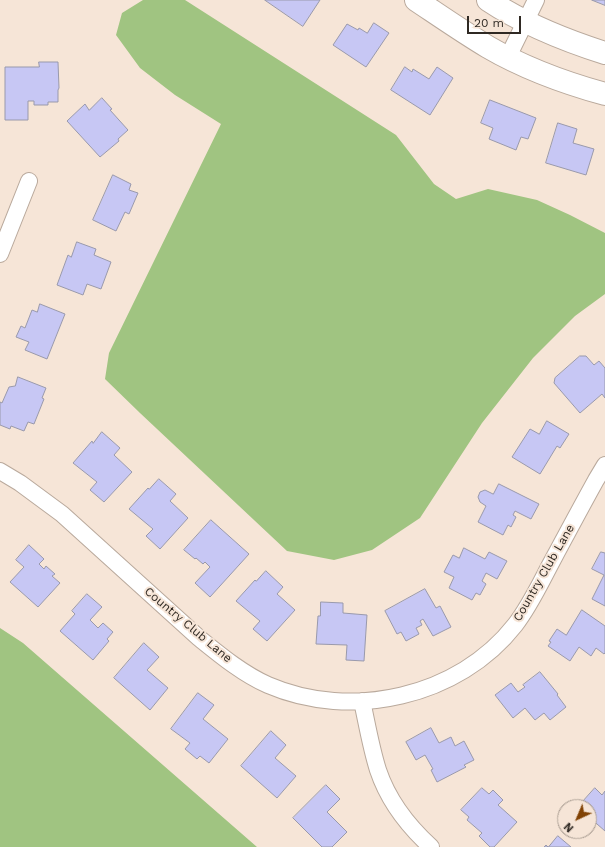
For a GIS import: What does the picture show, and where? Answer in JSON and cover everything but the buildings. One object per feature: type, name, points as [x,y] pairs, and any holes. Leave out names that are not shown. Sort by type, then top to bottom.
[{"type":"street","points":[[416,0],[508,57],[548,75],[605,94]]},
{"type":"street","points":[[488,0],[525,22],[557,36],[605,53]]},
{"type":"street","points":[[508,57],[536,0]]},
{"type":"street","points":[[0,254],[28,181]]},
{"type":"street","name":"Country Club Lane","points":[[0,471],[20,483],[62,514],[199,638],[244,671],[268,685],[294,694],[328,700],[362,701],[399,696],[442,682],[473,664],[498,644],[515,625],[529,604],[605,465]]},
{"type":"street","points":[[362,701],[378,771],[388,793],[405,819],[432,847]]},
{"type":"green space","points":[[143,0],[185,0],[396,135],[434,184],[456,199],[488,189],[537,200],[605,233],[605,294],[575,316],[533,358],[482,423],[420,518],[372,550],[334,560],[287,551],[105,379],[109,353],[221,124],[175,95],[140,68],[116,35],[122,13]]},
{"type":"green space","points":[[0,628],[23,643],[257,847],[0,847]]}]
